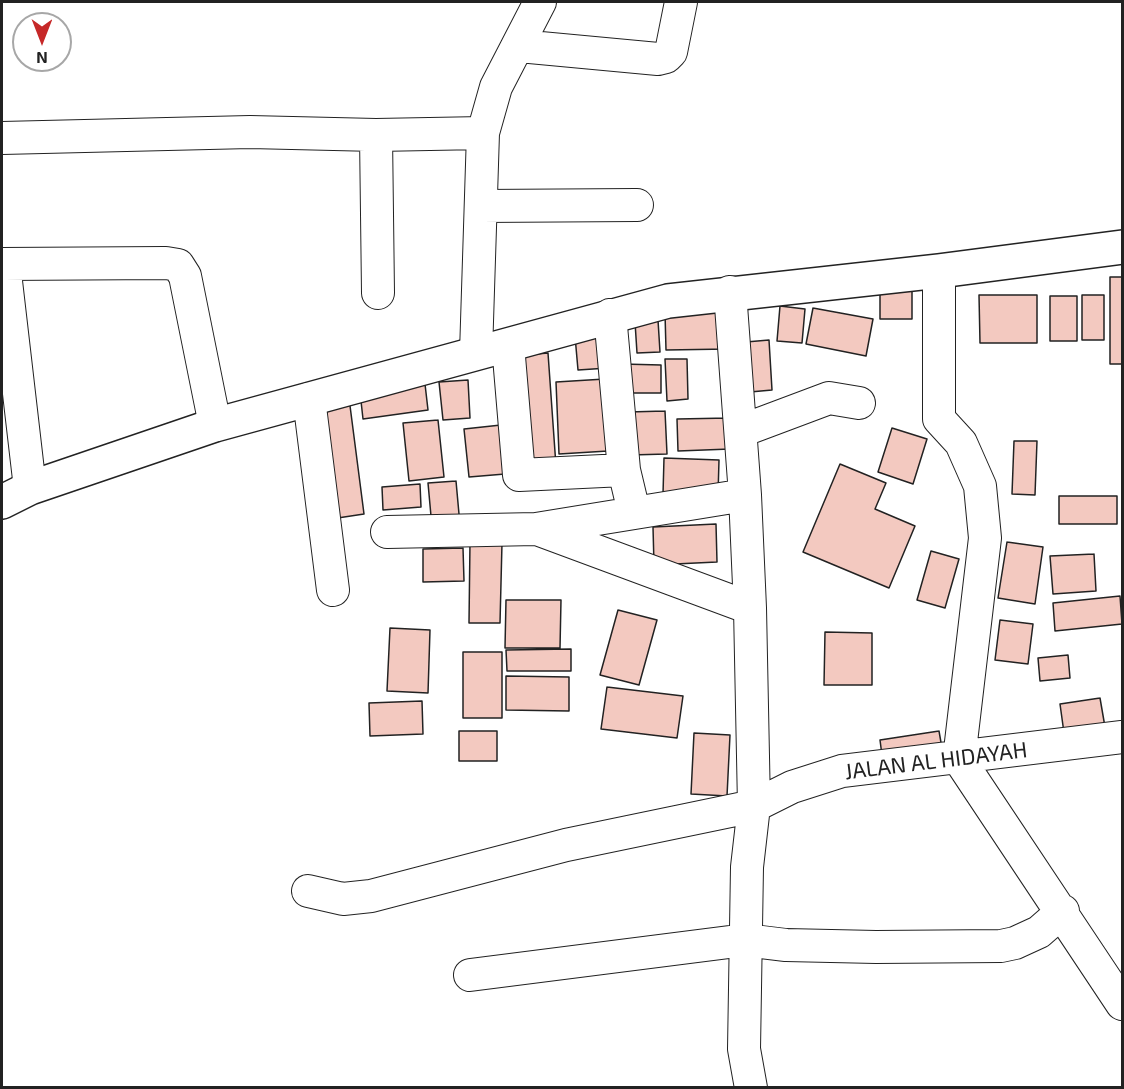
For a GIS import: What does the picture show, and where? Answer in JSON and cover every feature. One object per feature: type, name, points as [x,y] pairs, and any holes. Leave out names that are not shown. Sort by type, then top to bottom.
[{"type":"street","points":[[476,353],[483,133],[496,87],[540,2]]},
{"type":"street","points":[[519,46],[658,59],[666,57],[671,52],[681,2]]},
{"type":"street","points":[[2,138],[250,132],[376,135],[483,133]]},
{"type":"street","points":[[376,135],[378,293]]},
{"type":"street","points":[[481,206],[637,204]]},
{"type":"street","points":[[215,425],[185,276],[178,265],[166,263],[3,264],[16,495],[215,425],[609,315],[668,301],[730,292],[939,271],[1122,247]]},
{"type":"street","points":[[939,271],[939,419],[961,443],[980,486],[985,538],[959,759],[1063,911],[1122,1004]]},
{"type":"street","points":[[730,292],[741,431],[750,608],[754,806],[747,867],[744,1049],[751,1088]]},
{"type":"street","points":[[609,315],[624,470],[634,512]]},
{"type":"street","points":[[508,345],[519,475],[624,470]]},
{"type":"street","points":[[741,431],[829,398],[859,403]]},
{"type":"street","points":[[309,399],[333,590]]},
{"type":"street","points":[[387,532],[536,529],[745,495]]},
{"type":"street","points":[[536,529],[750,608]]},
{"type":"street","name":"JALAN AL HIDAYAH","points":[[308,891],[343,898],[371,896],[566,845],[754,806],[792,787],[842,771],[959,759],[1122,737]]},
{"type":"street","points":[[470,975],[745,940],[786,945],[1001,946],[1016,943],[1039,932],[1063,911]]},
{"type":"building","points":[[1110,277],[1122,277],[1122,364],[1110,364]]},
{"type":"building","points":[[880,283],[912,283],[912,319],[880,319]]},
{"type":"building","points":[[979,295],[1037,295],[1037,343],[980,343]]},
{"type":"building","points":[[1082,295],[1104,295],[1104,340],[1082,340]]},
{"type":"building","points":[[1050,296],[1077,296],[1077,341],[1050,341]]},
{"type":"building","points":[[780,306],[805,309],[802,343],[777,341]]},
{"type":"building","points":[[813,308],[873,319],[866,356],[806,344]]},
{"type":"building","points":[[727,312],[728,349],[666,350],[665,313]]},
{"type":"building","points":[[658,320],[660,352],[637,353],[635,322]]},
{"type":"building","points":[[605,334],[608,368],[578,370],[575,336]]},
{"type":"building","points":[[769,340],[772,390],[750,392],[746,342]]},
{"type":"building","points":[[548,353],[556,466],[522,469],[513,356]]},
{"type":"building","points":[[665,359],[687,359],[688,399],[667,401]]},
{"type":"building","points":[[622,364],[661,365],[661,393],[621,393]]},
{"type":"building","points":[[605,379],[608,451],[559,454],[556,382]]},
{"type":"building","points":[[468,380],[470,418],[443,420],[439,382]]},
{"type":"building","points":[[425,384],[428,410],[363,419],[360,392]]},
{"type":"building","points":[[349,398],[364,514],[331,519],[316,402]]},
{"type":"building","points":[[665,411],[667,454],[630,455],[628,412]]},
{"type":"building","points":[[729,418],[730,449],[678,451],[677,419]]},
{"type":"building","points":[[438,420],[444,477],[409,481],[403,423]]},
{"type":"building","points":[[501,425],[505,474],[469,477],[464,429]]},
{"type":"building","points":[[892,428],[927,439],[913,484],[878,472]]},
{"type":"building","points":[[1014,441],[1037,441],[1035,495],[1012,494]]},
{"type":"building","points":[[664,458],[719,460],[718,495],[663,494]]},
{"type":"building","points":[[840,464],[886,483],[875,509],[915,526],[889,588],[803,552]]},
{"type":"building","points":[[456,481],[460,525],[432,527],[428,483]]},
{"type":"building","points":[[420,484],[421,507],[383,510],[382,487]]},
{"type":"building","points":[[1059,496],[1117,496],[1117,524],[1059,524]]},
{"type":"building","points":[[716,524],[717,562],[654,565],[653,527]]},
{"type":"building","points":[[470,542],[502,543],[500,623],[469,623]]},
{"type":"building","points":[[1007,542],[1043,547],[1035,604],[998,598]]},
{"type":"building","points":[[463,548],[464,581],[423,582],[423,549]]},
{"type":"building","points":[[931,551],[959,559],[945,608],[917,600]]},
{"type":"building","points":[[1094,554],[1096,591],[1053,594],[1050,556]]},
{"type":"building","points":[[1120,596],[1122,624],[1055,631],[1053,603]]},
{"type":"building","points":[[506,600],[561,600],[560,648],[505,648]]},
{"type":"building","points":[[618,610],[657,620],[639,685],[600,675]]},
{"type":"building","points":[[1000,620],[1033,624],[1028,664],[995,660]]},
{"type":"building","points":[[390,628],[430,630],[428,693],[387,691]]},
{"type":"building","points":[[825,632],[872,633],[872,685],[824,685]]},
{"type":"building","points":[[571,649],[571,671],[507,671],[506,650]]},
{"type":"building","points":[[463,652],[502,652],[502,718],[463,718]]},
{"type":"building","points":[[1068,655],[1070,678],[1040,681],[1038,658]]},
{"type":"building","points":[[506,676],[569,677],[569,711],[506,710]]},
{"type":"building","points":[[607,687],[683,696],[677,738],[601,729]]},
{"type":"building","points":[[1100,698],[1105,727],[1064,733],[1060,704]]},
{"type":"building","points":[[422,701],[423,734],[370,736],[369,703]]},
{"type":"building","points":[[459,731],[497,731],[497,761],[459,761]]},
{"type":"building","points":[[939,731],[943,754],[883,763],[880,740]]},
{"type":"building","points":[[694,733],[730,735],[727,796],[691,794]]}]
